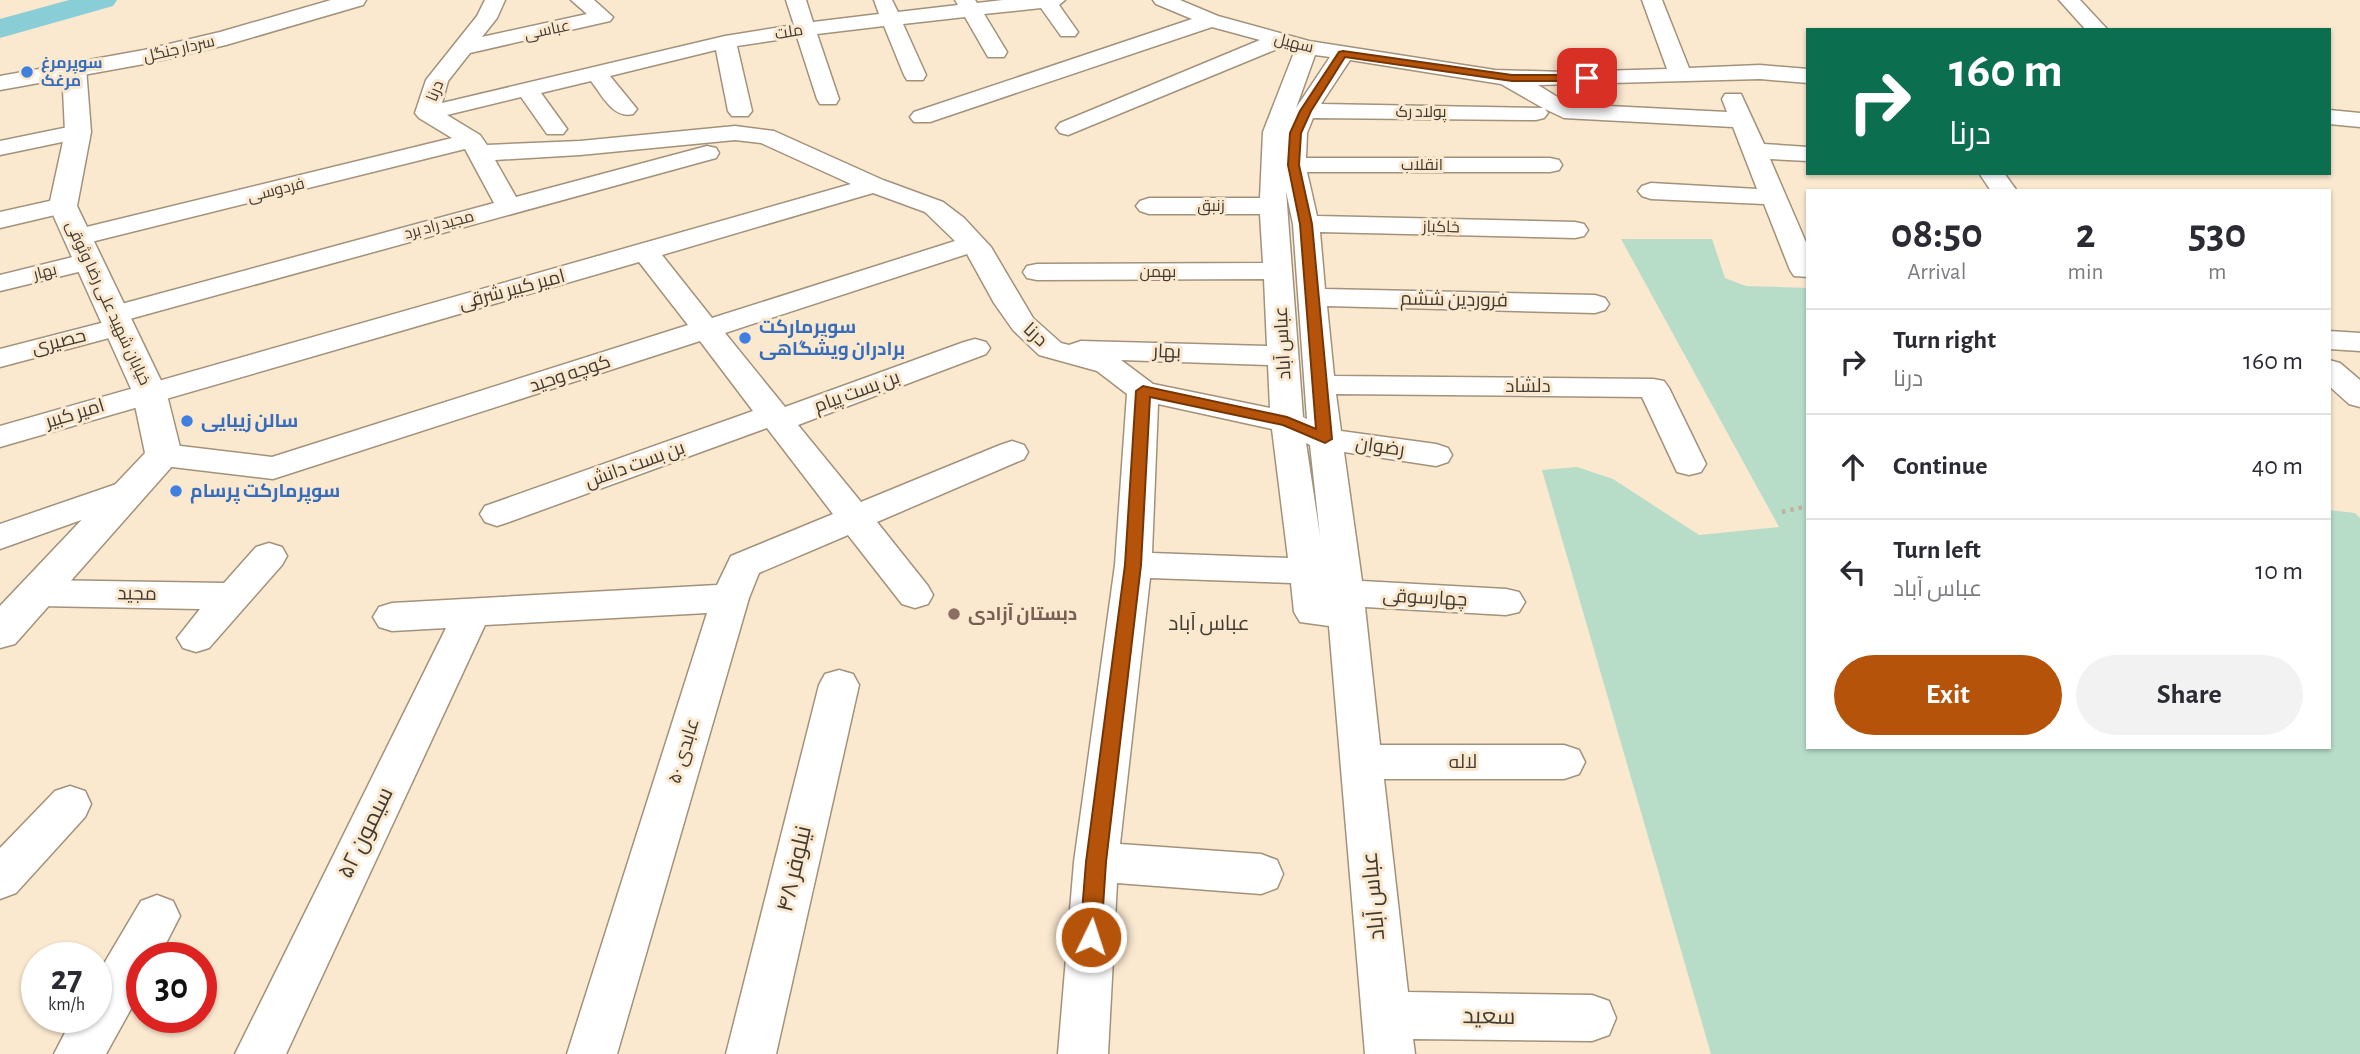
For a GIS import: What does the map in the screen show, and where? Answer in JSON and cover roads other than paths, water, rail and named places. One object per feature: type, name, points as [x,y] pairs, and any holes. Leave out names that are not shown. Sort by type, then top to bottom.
[{"type":"street","name":"سردار جنگل","points":[[0,83],[144,57],[226,38],[355,0]]},
{"type":"street","name":"درنا","points":[[475,146],[427,113],[437,80],[487,18],[495,0]]},
{"type":"street","name":"عباسی","points":[[463,48],[603,17],[581,0]]},
{"type":"street","points":[[796,0],[828,99]]},
{"type":"street","name":"سهیل","points":[[1163,0],[1211,20],[1294,44],[1343,54],[1496,76],[1565,79],[1760,72],[1806,76]]},
{"type":"street","points":[[1652,0],[1680,74]]},
{"type":"street","points":[[2069,0],[2096,28]]},
{"type":"street","points":[[1051,1],[1068,32]]},
{"type":"street","name":"ملت","points":[[427,113],[725,42],[807,29],[887,10],[1051,1]]},
{"type":"street","points":[[968,4],[996,52]]},
{"type":"street","points":[[887,10],[915,75]]},
{"type":"street","points":[[922,117],[1211,20]]},
{"type":"street","points":[[725,42],[740,111]]},
{"type":"street","points":[[1068,128],[1294,44]]},
{"type":"street","name":"عباس آباد","points":[[1294,44],[1275,132],[1273,206],[1287,422],[1313,612],[1345,603]]},
{"type":"street","name":"عباس آباد","points":[[1343,54],[1305,111],[1295,133],[1293,165],[1306,224],[1319,385],[1362,762],[1387,1035]]},
{"type":"street","name":"خیابان شهید علی رضا وثوقی","points":[[74,68],[78,132],[63,206],[149,391],[164,455]]},
{"type":"street","points":[[596,73],[625,109]]},
{"type":"street","points":[[1723,73],[1774,197],[1800,239],[1804,270]]},
{"type":"street","points":[[1496,76],[1529,89],[1563,111],[1742,120]]},
{"type":"street","points":[[527,89],[555,129]]},
{"type":"street","name":"پولاد رک","points":[[1305,111],[1536,113]]},
{"type":"street","points":[[2331,117],[2360,120]]},
{"type":"street","points":[[0,148],[78,132]]},
{"type":"street","name":"فردوسی","points":[[84,249],[382,174],[475,146],[580,148],[735,133],[766,136]]},
{"type":"street","name":"درنا","points":[[766,136],[874,186],[934,207],[955,224],[981,253],[1008,303],[1023,324],[1050,349],[1108,365],[1143,391],[1287,422]]},
{"type":"street","name":"مجید راد برد","points":[[115,321],[508,206],[766,136]]},
{"type":"street","points":[[475,146],[508,206]]},
{"type":"street","points":[[1755,151],[1806,154]]},
{"type":"street","name":"انقلاب","points":[[1293,165],[1550,164]]},
{"type":"street","points":[[1992,175],[2002,189]]},
{"type":"street","name":"امیر کبیر شرقی","points":[[149,391],[646,253],[874,186]]},
{"type":"street","points":[[1651,191],[1774,197]]},
{"type":"street","points":[[0,220],[63,206]]},
{"type":"street","name":"زنبق","points":[[1149,206],[1273,206]]},
{"type":"street","name":"خاکباز","points":[[1306,224],[1575,230]]},
{"type":"street","name":"کوچه وحید","points":[[164,455],[273,468],[972,243]]},
{"type":"street","name":"بهار","points":[[0,284],[84,249]]},
{"type":"street","points":[[646,253],[915,596]]},
{"type":"street","name":"بهمن","points":[[1037,272],[1279,271]]},
{"type":"street","name":"فروردین ششم","points":[[1312,297],[1595,304]]},
{"type":"street","name":"حصیری","points":[[0,358],[115,321]]},
{"type":"street","points":[[2331,340],[2360,342]]},
{"type":"street","name":"بن بست پیام","points":[[776,418],[975,348]]},
{"type":"street","name":"بهار","points":[[1050,349],[1284,356]]},
{"type":"street","points":[[2331,371],[2360,397]]},
{"type":"street","name":"دلشاد","points":[[1319,385],[1653,388],[1689,464]]},
{"type":"street","name":"امیر کبیر","points":[[0,437],[149,391]]},
{"type":"street","points":[[1083,1054],[1096,862],[1133,565],[1143,391]]},
{"type":"street","points":[[2331,404],[2360,406]]},
{"type":"street","name":"بن بست دانش","points":[[497,514],[776,418]]},
{"type":"street","name":"رضوان","points":[[1287,422],[1325,439],[1436,455]]},
{"type":"street","name":"عابدی ۵۰","points":[[592,1054],[730,598],[744,565],[1012,452]]},
{"type":"street","points":[[0,633],[164,455]]},
{"type":"street","points":[[0,537],[131,490]]},
{"type":"street","points":[[196,638],[269,556]]},
{"type":"street","points":[[1133,565],[1306,571]]},
{"type":"street","name":"مجید","points":[[39,593],[234,596]]},
{"type":"street","points":[[391,617],[730,598]]},
{"type":"street","name":"چهارسوقی","points":[[1345,603],[1506,602]]},
{"type":"street","name":"سیمون ۵۲","points":[[260,1054],[473,612]]},
{"type":"street","name":"نیلوفر ۴۸","points":[[751,1054],[839,685]]},
{"type":"street","name":"لاله","points":[[1362,762],[1563,762]]},
{"type":"street","points":[[1,876],[70,804]]},
{"type":"street","points":[[1096,862],[1261,874]]},
{"type":"street","points":[[79,1054],[158,916]]},
{"type":"street","name":"سعید","points":[[1387,1035],[1592,1018]]},
{"type":"waterway","points":[[0,29],[102,0]]},
{"type":"place","name":"سوپرمرغ مرغک","points":[[27,72]]},
{"type":"place","name":"سوپرمارکت برادران ویشگاهی","points":[[745,338]]},
{"type":"place","name":"سالن زیبایی","points":[[187,421]]},
{"type":"place","name":"سوپرمارکت پرسام","points":[[176,491]]},
{"type":"place","name":"دبستان آزادی","points":[[954,614]]},
{"type":"district","name":"عباس آباد","points":[[1209,623]]}]
